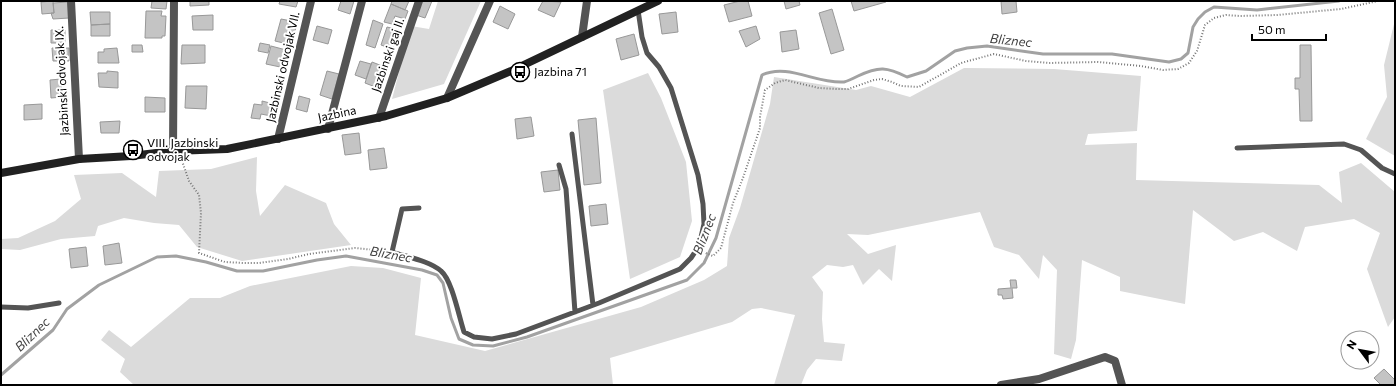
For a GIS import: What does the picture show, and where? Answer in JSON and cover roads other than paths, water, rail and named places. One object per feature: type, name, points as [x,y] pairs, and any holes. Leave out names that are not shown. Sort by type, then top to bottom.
[{"type":"street","name":"Jazbinski odvojak IX.","points":[[71,1],[78,160]]},
{"type":"street","points":[[173,151],[174,1]]},
{"type":"street","name":"Jazbinski odvojak VII.","points":[[278,139],[311,1]]},
{"type":"street","points":[[328,129],[362,1]]},
{"type":"street","name":"Jazbinski gaj II.","points":[[379,118],[419,1]]},
{"type":"street","points":[[447,98],[490,1]]},
{"type":"street","points":[[582,37],[587,1]]},
{"type":"street","name":"Jazbina","points":[[1,173],[78,160],[173,151],[227,149],[379,118],[447,98],[511,71],[655,2]]},
{"type":"street","points":[[1001,385],[1039,379],[1106,357],[1116,361],[1122,385]]},
{"type":"lane","points":[[419,208],[402,209],[392,252],[426,263],[442,271],[450,283],[464,332],[474,337],[492,339],[516,334],[593,305],[680,269],[691,258],[699,246],[704,224],[703,204],[698,175],[671,88],[659,67],[647,53],[642,37],[638,10]]},
{"type":"lane","points":[[572,134],[593,305]]},
{"type":"lane","points":[[1237,148],[1344,144],[1361,150],[1382,168],[1395,174]]},
{"type":"lane","points":[[559,165],[566,189],[575,312]]},
{"type":"lane","points":[[1,307],[28,308],[59,303]]},
{"type":"waterway","name":"Bliznec","points":[[1,375],[53,330],[67,309],[99,285],[157,257],[176,256],[206,262],[237,271],[263,271],[317,260],[346,256],[422,270],[437,275],[443,283],[451,318],[459,339],[473,345],[493,346],[527,337],[687,280],[704,263],[716,238],[762,75],[782,71],[834,82],[844,82],[865,73],[877,69],[883,69],[894,71],[907,77],[926,71],[955,51],[987,46],[1043,54],[1112,54],[1169,62],[1181,59],[1188,53],[1193,27],[1205,12],[1214,7],[1257,10],[1339,1]]},
{"type":"place","name":"Jazbina 71","points":[[520,72]]},
{"type":"place","name":"VIII. Jazbinski odvojak","points":[[133,150]]}]
